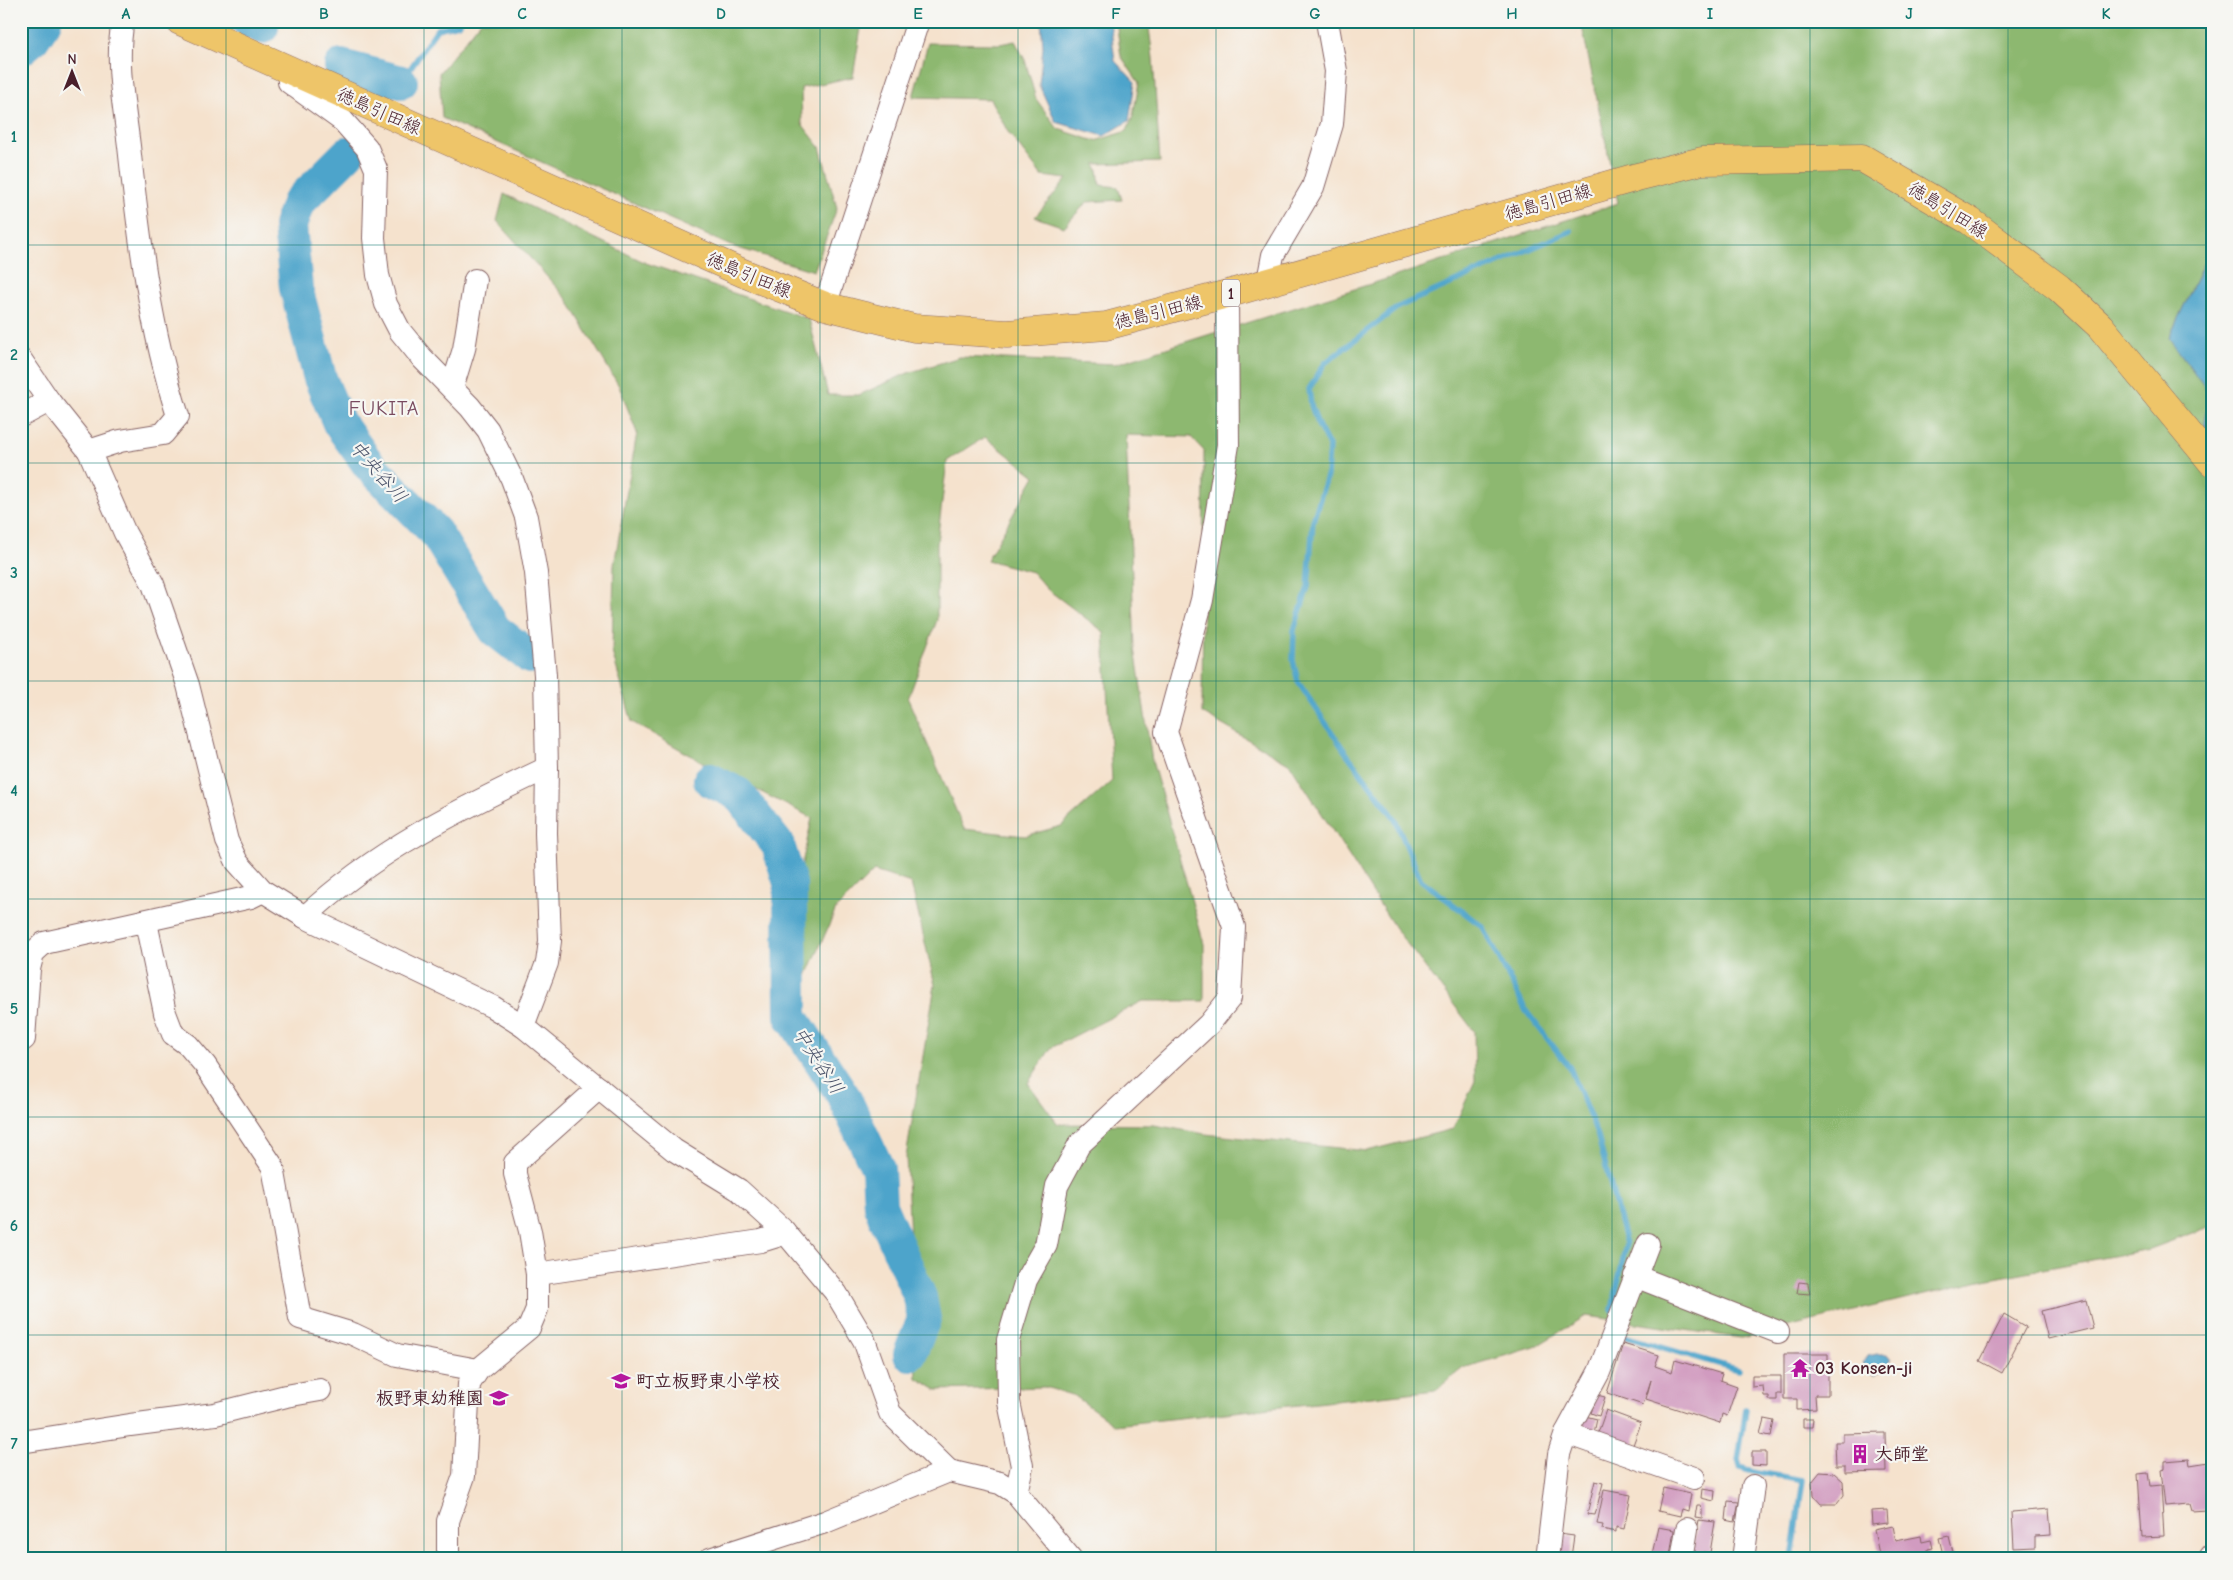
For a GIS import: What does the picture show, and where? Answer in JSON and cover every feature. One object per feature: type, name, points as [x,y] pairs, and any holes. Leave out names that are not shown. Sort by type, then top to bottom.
[{"type":"main road","name":"徳島引田線","points":[[180,21],[288,71],[743,273],[825,306],[914,328],[1007,334],[1106,326],[1228,294],[1268,281],[1702,161],[1862,158],[1970,221],[2059,288],[2100,326],[2212,462]]},
{"type":"street","points":[[89,451],[120,441],[163,434],[178,416],[164,370],[140,243],[120,71],[120,39],[124,21]]},
{"type":"street","points":[[825,306],[918,21]]},
{"type":"street","points":[[1268,281],[1273,255],[1313,187],[1332,124],[1336,71],[1327,21]]},
{"type":"street","points":[[288,71],[289,82],[343,121],[367,148],[376,169],[374,238],[378,275],[386,304],[400,331],[470,407],[488,430],[512,479],[526,517],[536,573],[545,675],[548,768],[546,833],[550,941],[547,963],[523,1026]]},
{"type":"street","points":[[452,388],[464,349],[475,280]]},
{"type":"street","points":[[1016,1493],[1022,1466],[1009,1402],[1008,1340],[1026,1280],[1046,1245],[1058,1186],[1079,1145],[1209,1024],[1230,998],[1234,927],[1166,732],[1202,600],[1228,445],[1228,294]]},
{"type":"street","points":[[21,360],[49,402],[89,451],[124,533],[153,584],[188,686],[227,840],[237,862],[263,892],[305,917],[493,1007],[523,1026],[674,1150],[739,1190],[784,1231],[836,1293],[864,1340],[890,1413],[949,1471],[1000,1483],[1016,1493],[1071,1559]]},
{"type":"street","points":[[21,416],[49,402]]},
{"type":"street","points":[[305,917],[322,900],[359,872],[437,822],[548,768]]},
{"type":"street","points":[[21,1041],[24,1039],[29,970],[33,953],[44,943],[146,922],[251,897],[263,892]]},
{"type":"street","points":[[146,922],[165,1013],[173,1034],[188,1045],[205,1065],[273,1167],[300,1318],[353,1334],[397,1355],[478,1370]]},
{"type":"street","points":[[448,1559],[448,1521],[464,1476],[470,1384],[478,1370],[529,1328],[537,1308],[537,1274],[530,1230],[515,1174],[516,1163],[599,1088]]},
{"type":"street","points":[[537,1274],[761,1241],[777,1236],[784,1231]]},
{"type":"street","points":[[1547,1559],[1559,1454],[1566,1433],[1599,1372],[1617,1330],[1648,1244]]},
{"type":"street","points":[[1635,1276],[1778,1332]]},
{"type":"street","points":[[21,1442],[215,1414],[286,1396],[320,1390]]},
{"type":"street","points":[[1566,1433],[1694,1478]]},
{"type":"street","points":[[710,1559],[826,1522],[949,1471]]},
{"type":"street","points":[[1743,1559],[1753,1486]]},
{"type":"street","points":[[1682,1559],[1686,1530]]},
{"type":"green space","points":[[481,21],[811,21],[814,26],[861,28],[853,77],[801,88],[802,124],[820,147],[837,208],[814,271],[731,246],[442,118],[439,73]]},
{"type":"green space","points":[[1116,21],[1148,21],[1153,58],[1160,162],[1095,164],[1098,170],[1100,185],[1118,187],[1122,200],[1087,202],[1064,227],[1035,217],[1067,179],[1042,176],[1008,132],[990,99],[913,97],[928,43],[1000,44],[1015,41],[1025,60],[1036,99],[1058,129],[1095,141],[1127,131],[1133,116],[1139,83],[1121,56]]},
{"type":"green space","points":[[1581,21],[2212,21],[2212,245],[2169,338],[2210,394],[2204,428],[2212,436],[2212,1226],[2150,1249],[1984,1280],[1741,1338],[1586,1316],[1535,1347],[1463,1368],[1436,1390],[1115,1425],[1075,1396],[1045,1387],[937,1390],[917,1378],[906,1157],[935,985],[911,883],[874,871],[836,909],[807,976],[780,965],[812,818],[706,764],[632,722],[612,652],[614,565],[637,433],[619,386],[567,299],[497,221],[504,194],[646,263],[809,319],[828,395],[859,395],[908,373],[960,357],[1115,364],[1393,277],[1618,203]],"holes":[[[1126,435],[1191,437],[1204,451],[1202,713],[1290,764],[1395,928],[1474,1031],[1475,1081],[1453,1129],[1367,1151],[1205,1134],[1154,1125],[1058,1124],[1028,1083],[1051,1048],[1143,1001],[1204,1001],[1204,944],[1152,761],[1135,648]],[[985,437],[1035,476],[987,560],[1032,572],[1047,589],[1104,632],[1112,781],[1061,826],[1025,836],[964,829],[908,699],[937,620],[937,543],[947,461]]]},
{"type":"water","points":[[1041,21],[1110,21],[1115,61],[1135,82],[1129,121],[1104,136],[1056,122],[1039,85],[1043,47]]},
{"type":"water","points":[[2212,245],[2212,436],[2204,428],[2210,394],[2169,338]]},
{"type":"water","points":[[1887,1354],[1891,1359],[1888,1369],[1874,1375],[1867,1371],[1863,1364],[1868,1356]]},
{"type":"building","points":[[1799,1282],[1808,1283],[1810,1294],[1797,1293]]},
{"type":"building","points":[[2086,1300],[2093,1328],[2048,1339],[2041,1311]]},
{"type":"building","points":[[2004,1314],[2026,1327],[2002,1373],[1980,1361]]},
{"type":"building","points":[[1623,1344],[1659,1355],[1655,1366],[1672,1372],[1675,1360],[1722,1374],[1720,1380],[1737,1386],[1727,1416],[1722,1414],[1720,1423],[1646,1399],[1651,1380],[1643,1405],[1607,1393]]},
{"type":"building","points":[[1784,1354],[1828,1354],[1828,1395],[1815,1395],[1816,1409],[1797,1410],[1797,1399],[1784,1399]]},
{"type":"building","points":[[1752,1376],[1781,1376],[1781,1394],[1777,1394],[1777,1400],[1769,1400],[1769,1396],[1764,1396],[1763,1386],[1752,1387]]},
{"type":"building","points":[[1597,1395],[1605,1397],[1599,1416],[1591,1413]]},
{"type":"building","points":[[1606,1410],[1641,1423],[1633,1445],[1598,1433]]},
{"type":"building","points":[[1581,1415],[1597,1419],[1594,1433],[1578,1430]]},
{"type":"building","points":[[1764,1419],[1774,1421],[1771,1436],[1760,1434]]},
{"type":"building","points":[[1803,1419],[1813,1419],[1812,1427],[1803,1427]]},
{"type":"building","name":"大師堂","points":[[1885,1433],[1886,1472],[1845,1473],[1845,1466],[1836,1466],[1835,1442],[1843,1442],[1843,1434]]},
{"type":"building","points":[[1752,1452],[1766,1452],[1766,1466],[1752,1465]]},
{"type":"building","points":[[2189,1459],[2190,1465],[2209,1462],[2209,1466],[2212,1466],[2212,1502],[2206,1502],[2206,1510],[2192,1511],[2190,1504],[2165,1506],[2161,1470],[2165,1469],[2165,1461]]},
{"type":"building","points":[[1820,1472],[1834,1473],[1843,1481],[1844,1495],[1837,1504],[1821,1504],[1813,1495],[1812,1482]]},
{"type":"building","points":[[2148,1473],[2150,1486],[2161,1485],[2164,1536],[2142,1537],[2138,1474]]},
{"type":"building","points":[[1595,1481],[1603,1483],[1595,1515],[1587,1514]]},
{"type":"building","points":[[1663,1488],[1691,1494],[1688,1511],[1682,1509],[1680,1516],[1658,1511]]},
{"type":"building","points":[[1702,1489],[1715,1491],[1714,1501],[1701,1498]]},
{"type":"building","points":[[1604,1490],[1631,1495],[1624,1529],[1616,1527],[1616,1532],[1602,1529],[1603,1525],[1597,1524]]},
{"type":"building","points":[[1728,1501],[1739,1502],[1735,1522],[1726,1520]]},
{"type":"building","points":[[1697,1505],[1701,1505],[1702,1518],[1695,1517]]},
{"type":"building","points":[[2049,1509],[2051,1535],[2035,1536],[2035,1547],[2014,1548],[2012,1512]]},
{"type":"building","points":[[1887,1510],[1888,1523],[1872,1525],[1871,1511]]},
{"type":"building","points":[[1699,1520],[1715,1522],[1710,1553],[1703,1552],[1702,1559],[1692,1557]]},
{"type":"building","points":[[1893,1526],[1896,1541],[1921,1536],[1922,1542],[1931,1540],[1933,1548],[1928,1549],[1929,1557],[1880,1559],[1874,1530]]},
{"type":"building","points":[[1658,1527],[1674,1530],[1670,1556],[1666,1554],[1665,1559],[1651,1559]]},
{"type":"building","points":[[1559,1534],[1574,1536],[1571,1557],[1556,1555]]},
{"type":"building","points":[[1949,1536],[1954,1557],[1944,1559],[1939,1538]]},
{"type":"waterway","name":"中央谷川","points":[[21,49],[33,39],[45,21]]},
{"type":"waterway","name":"中央谷川","points":[[248,21],[262,27]]},
{"type":"waterway","points":[[401,82],[437,29],[458,24],[460,21]]},
{"type":"waterway","name":"中央谷川","points":[[341,66],[401,82]]},
{"type":"waterway","name":"中央谷川","points":[[348,153],[298,203],[290,226],[296,288],[320,378],[339,423],[369,465],[436,533],[495,630],[530,657]]},
{"type":"waterway","points":[[1571,231],[1398,307],[1325,363],[1309,389],[1311,405],[1318,425],[1329,446],[1327,476],[1313,521],[1308,587],[1294,630],[1293,660],[1298,682],[1344,750],[1394,817],[1421,880],[1483,927],[1526,1011],[1570,1068],[1597,1133],[1626,1244],[1612,1310]]},
{"type":"waterway","name":"中央谷川","points":[[710,780],[738,794],[778,845],[790,883],[791,1016],[844,1097],[878,1169],[880,1206],[920,1297],[924,1319],[910,1354]]},
{"type":"waterway","points":[[1619,1333],[1739,1370]]},
{"type":"waterway","points":[[1746,1409],[1738,1460],[1740,1467],[1803,1480],[1792,1559]]},
{"type":"place","name":"03 Konsen-ji","points":[[1800,1368]]},
{"type":"place","name":"町立板野東小学校","points":[[621,1381]]},
{"type":"place","name":"板野東幼稚園","points":[[499,1398]]},
{"type":"place","name":"大師堂","points":[[1860,1454]]},
{"type":"district","name":"FUKITA","points":[[384,408]]}]
